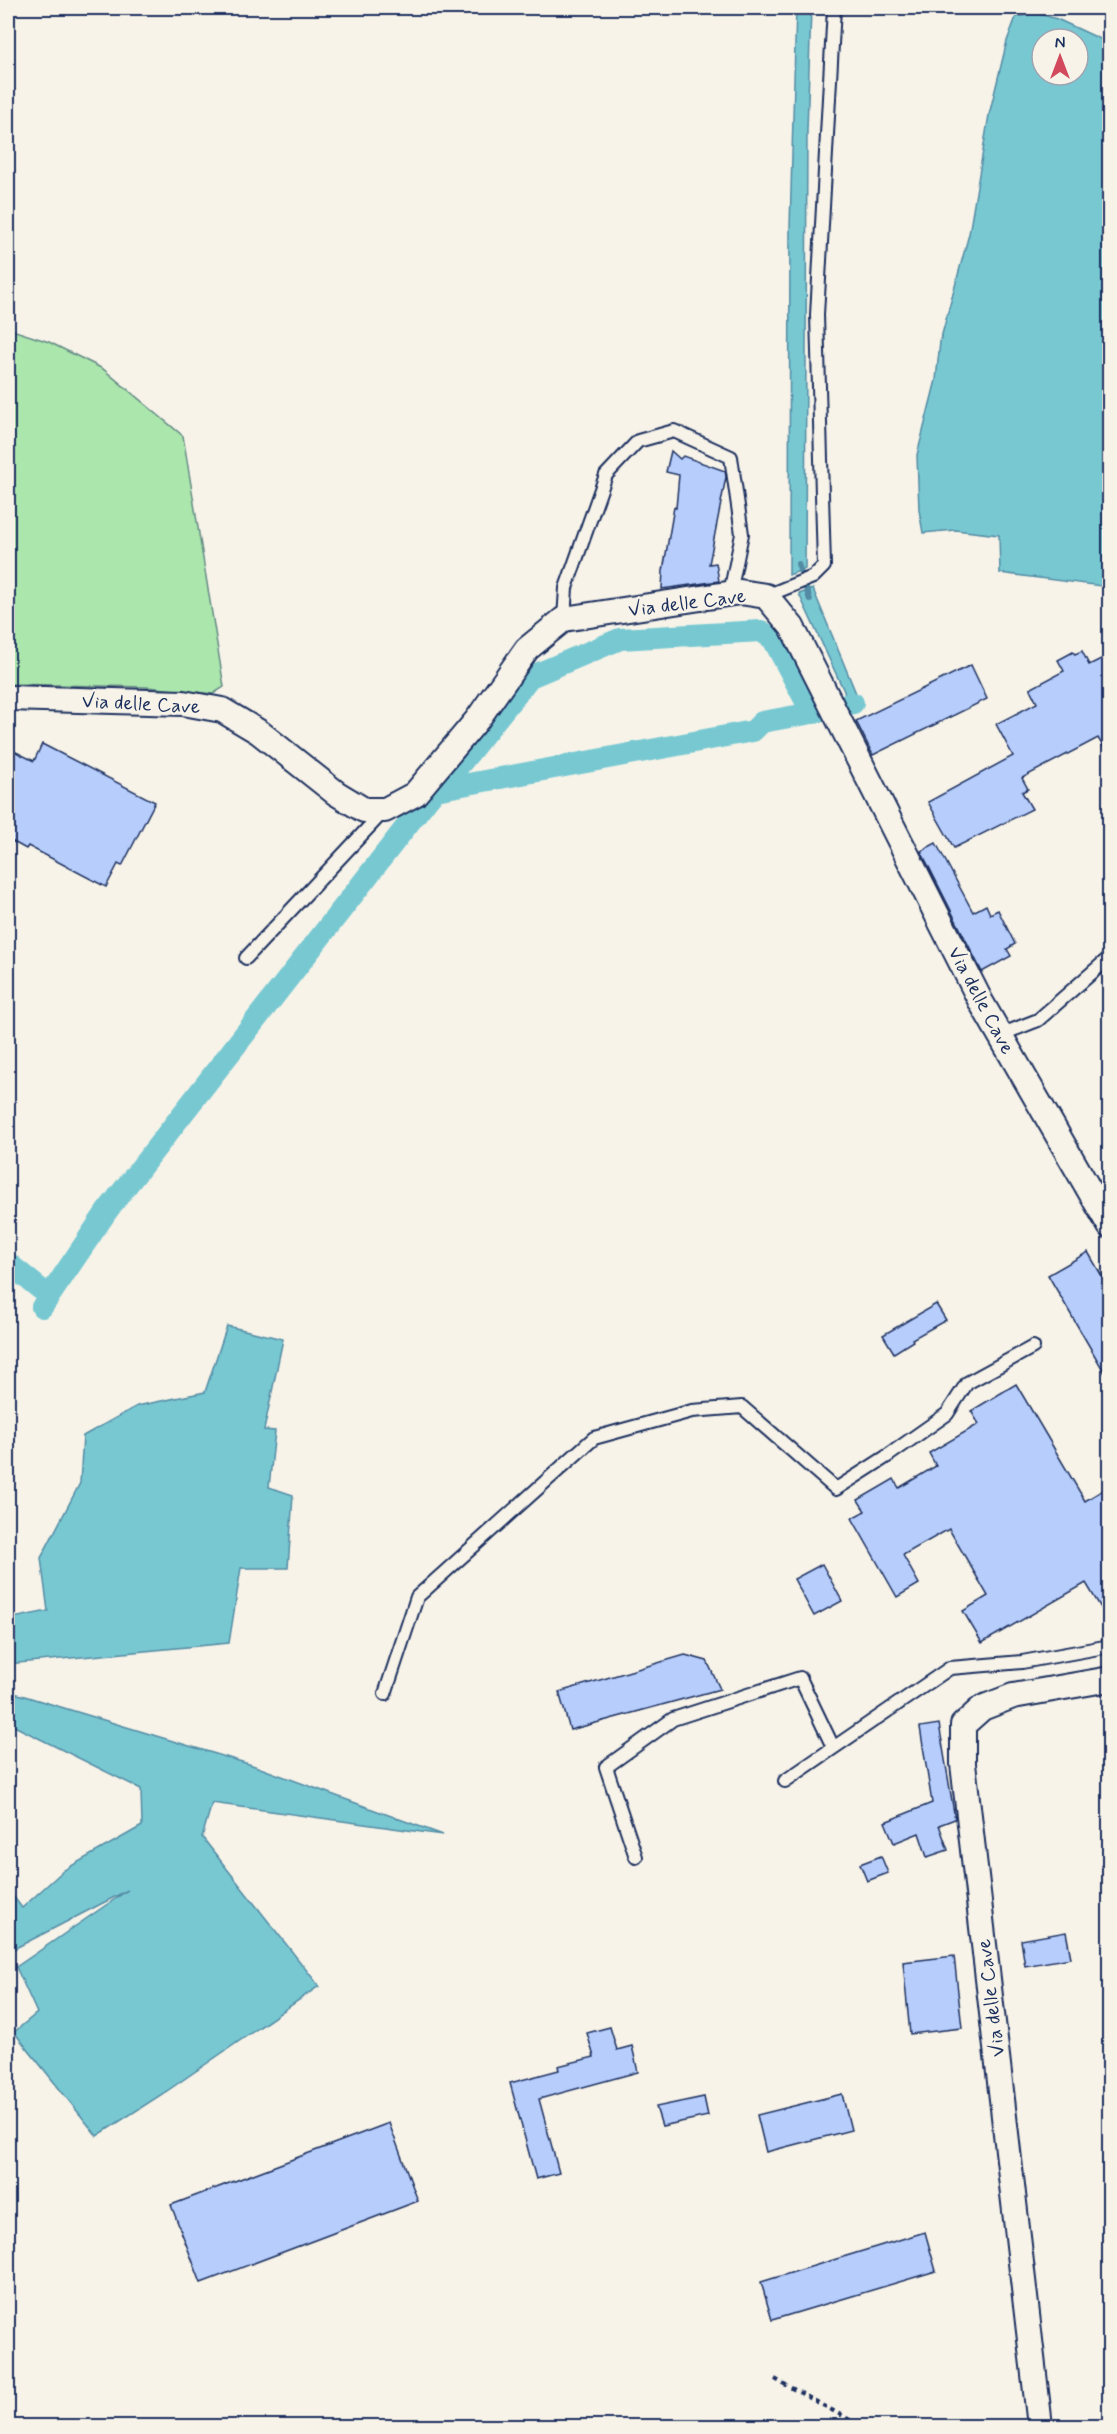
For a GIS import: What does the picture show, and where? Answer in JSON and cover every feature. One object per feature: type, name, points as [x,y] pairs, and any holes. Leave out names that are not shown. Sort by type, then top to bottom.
[{"type":"street","name":"Via delle Cave","points":[[564,619],[730,593],[740,592],[766,596],[792,627],[981,1002],[1110,1226]]},
{"type":"street","points":[[385,810],[415,794],[477,720],[527,649],[564,619]]},
{"type":"street","name":"Via delle Cave","points":[[8,698],[183,703],[222,710],[259,732],[336,793],[364,810],[385,810]]},
{"type":"street","name":"Via delle Cave","points":[[1040,2427],[963,1764],[963,1725],[982,1707],[1013,1696],[1110,1679]]},
{"type":"lane","points":[[766,596],[813,577],[824,566],[817,315],[834,8]]},
{"type":"lane","points":[[564,619],[566,588],[606,475],[638,441],[674,431],[731,457],[742,534],[730,593]]},
{"type":"lane","points":[[246,958],[385,810]]},
{"type":"lane","points":[[1000,1035],[1038,1020],[1110,957]]},
{"type":"lane","points":[[384,1694],[417,1597],[594,1438],[692,1411],[742,1407],[836,1489],[886,1457],[947,1413],[967,1383],[1033,1347]]},
{"type":"lane","points":[[785,1781],[950,1668],[1022,1662],[1110,1646]]},
{"type":"lane","points":[[636,1857],[606,1767],[673,1719],[800,1678],[834,1747]]},
{"type":"path","points":[[1110,2312],[1104,2325],[1110,2356]]},
{"type":"path","points":[[775,2379],[861,2427]]},
{"type":"green space","points":[[8,283],[12,330],[49,342],[103,369],[183,436],[224,687],[213,694],[147,687],[8,684]]},
{"type":"water","points":[[796,8],[811,8],[807,131],[805,569],[789,575],[790,228]]},
{"type":"water","points":[[1036,13],[1074,27],[1030,27],[1030,87],[1090,87],[1090,34],[1109,43],[1109,587],[1000,573],[999,535],[955,530],[923,533],[919,510],[917,455],[936,380],[940,342],[969,234],[989,115],[1007,41],[1016,17]]},
{"type":"water","points":[[813,589],[860,703],[858,707],[850,710],[846,705],[844,691],[799,594]]},
{"type":"water","points":[[227,1326],[283,1339],[264,1430],[275,1431],[269,1487],[293,1495],[288,1568],[241,1568],[229,1643],[8,1664],[8,1619],[48,1611],[41,1558],[80,1483],[83,1436],[137,1406],[205,1392]]},
{"type":"water","points":[[8,1691],[252,1765],[443,1835],[212,1803],[202,1837],[319,1986],[167,2091],[97,2136],[14,2032],[37,2013],[16,1967],[128,1890],[8,1952],[8,1889],[22,1908],[64,1870],[142,1826],[141,1789],[8,1723]]},
{"type":"building","points":[[671,451],[680,459],[683,456],[725,471],[726,477],[709,564],[716,563],[719,581],[662,589],[674,507],[676,508],[679,475],[666,472]]},
{"type":"building","points":[[1082,651],[1089,665],[1103,658],[1110,671],[1110,758],[1098,738],[1022,778],[1028,789],[1022,792],[1032,809],[954,848],[928,802],[1013,756],[996,724],[1037,703],[1030,689],[1064,671],[1058,660],[1073,652],[1075,654]]},
{"type":"building","points":[[971,665],[987,699],[873,755],[856,721]]},
{"type":"building","points":[[42,744],[155,802],[122,866],[118,864],[106,887],[28,846],[26,849],[8,839],[8,748],[34,761]]},
{"type":"building","points":[[936,843],[973,912],[986,905],[990,914],[998,910],[1015,944],[1007,949],[1011,956],[982,972],[921,851]]},
{"type":"building","points":[[1088,1252],[1110,1290],[1110,1382],[1048,1275]]},
{"type":"building","points":[[936,1304],[946,1320],[912,1339],[913,1341],[894,1353],[883,1335]]},
{"type":"building","points":[[1016,1384],[1085,1501],[1103,1490],[1110,1501],[1110,1623],[1086,1583],[982,1643],[963,1611],[988,1596],[949,1529],[903,1555],[919,1584],[897,1597],[852,1518],[865,1511],[858,1500],[894,1479],[899,1488],[936,1466],[929,1453],[979,1424],[971,1411]]},
{"type":"building","points":[[822,1564],[842,1601],[814,1616],[794,1579]]},
{"type":"building","points":[[685,1655],[707,1661],[720,1689],[570,1730],[559,1692]]},
{"type":"building","points":[[939,1724],[955,1819],[939,1825],[948,1850],[927,1857],[919,1833],[894,1843],[885,1822],[932,1803],[920,1727]]},
{"type":"building","points":[[881,1856],[888,1873],[867,1881],[860,1864]]},
{"type":"building","points":[[1066,1932],[1071,1958],[1025,1966],[1021,1940]]},
{"type":"building","points":[[954,1956],[962,2028],[910,2034],[903,1962]]},
{"type":"building","points":[[610,2027],[617,2050],[632,2046],[638,2072],[539,2099],[559,2173],[536,2179],[510,2083],[559,2070],[558,2066],[594,2057],[587,2033]]},
{"type":"building","points":[[842,2094],[851,2130],[766,2152],[757,2115]]},
{"type":"building","points":[[704,2097],[708,2116],[662,2126],[656,2107]]},
{"type":"building","points":[[389,2123],[418,2201],[201,2283],[171,2205]]},
{"type":"building","points":[[925,2232],[936,2271],[772,2320],[761,2282]]},
{"type":"waterway","points":[[798,564],[810,600]]},
{"type":"waterway","points":[[42,1307],[107,1211],[430,796],[454,772],[530,677],[620,639],[761,631],[773,639],[812,713],[853,703]]},
{"type":"waterway","points":[[436,790],[753,731],[762,722],[812,713]]},
{"type":"waterway","points":[[8,1263],[49,1296]]}]
